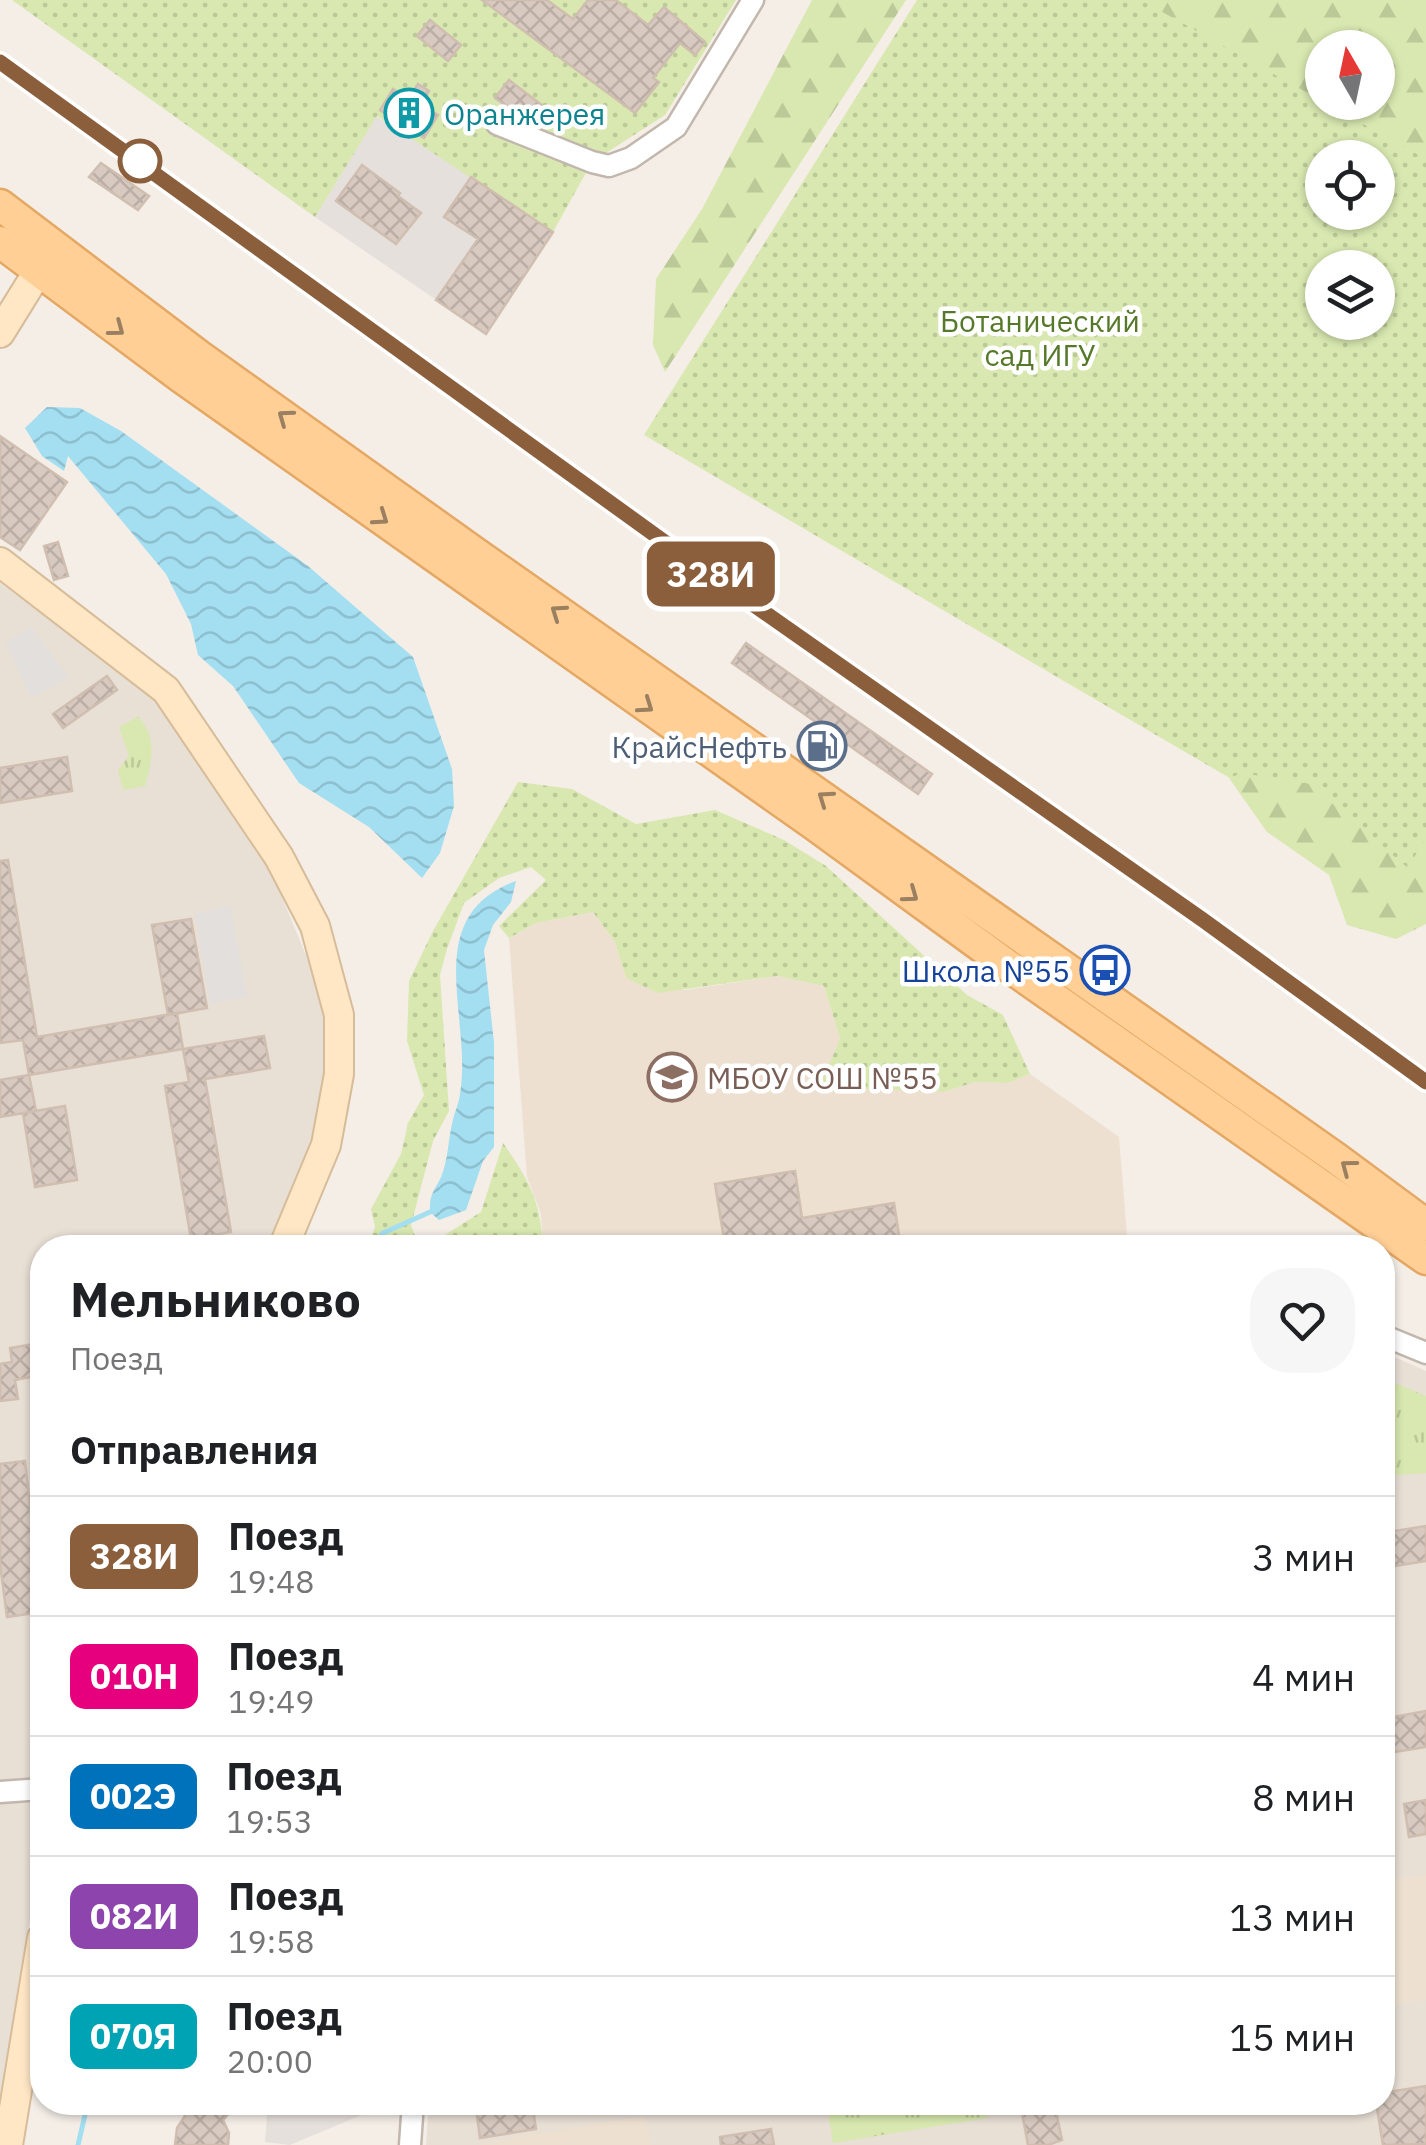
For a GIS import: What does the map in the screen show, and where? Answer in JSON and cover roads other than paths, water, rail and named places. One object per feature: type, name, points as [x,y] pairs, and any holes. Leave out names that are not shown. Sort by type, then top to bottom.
[{"type":"main road","points":[[0,205],[48,259],[181,377],[1392,1235]]},
{"type":"main road","points":[[0,242],[48,259],[200,356],[1337,1159],[1426,1226]]},
{"type":"main road","points":[[1395,1237],[1426,1259]]},
{"type":"street","points":[[497,124],[592,162],[608,166],[631,158],[676,127],[753,0]]},
{"type":"street","points":[[0,333],[48,259]]},
{"type":"street","points":[[0,562],[166,690],[280,858],[315,926],[340,1015],[339,1074],[326,1145],[288,1235]]},
{"type":"street","points":[[1395,1340],[1426,1353]]},
{"type":"street","points":[[0,1792],[30,1790]]},
{"type":"street","points":[[8,2145],[30,2011]]},
{"type":"street","points":[[410,2145],[412,2115]]},
{"type":"water","points":[[47,407],[80,408],[121,431],[308,566],[413,657],[452,769],[454,806],[440,853],[422,878],[369,827],[299,783],[233,686],[198,655],[191,624],[166,574],[68,456],[64,471],[42,456],[25,428]]},
{"type":"water","points":[[516,881],[511,902],[493,925],[484,950],[494,1043],[494,1147],[483,1161],[466,1210],[439,1220],[430,1212],[430,1201],[445,1164],[462,1064],[456,972],[459,944],[468,919],[486,897]]},
{"type":"waterway","points":[[382,1235],[430,1212]]},
{"type":"waterway","points":[[78,2145],[85,2115]]},
{"type":"railway","points":[[0,62],[684,555],[1426,1082]]},
{"type":"train","name":"328И","points":[[0,62],[684,556],[1203,920],[1426,1082]]},
{"type":"place","name":"Оранжерея","points":[[409,113]]},
{"type":"place","name":"КрайсНефть","points":[[822,746]]},
{"type":"place","name":"Школа №55","points":[[1105,970]]},
{"type":"place","name":"МБОУ СОШ №55","points":[[672,1077]]},
{"type":"park label","name":"Ботанический сад ИГУ","points":[[1040,337]]}]
